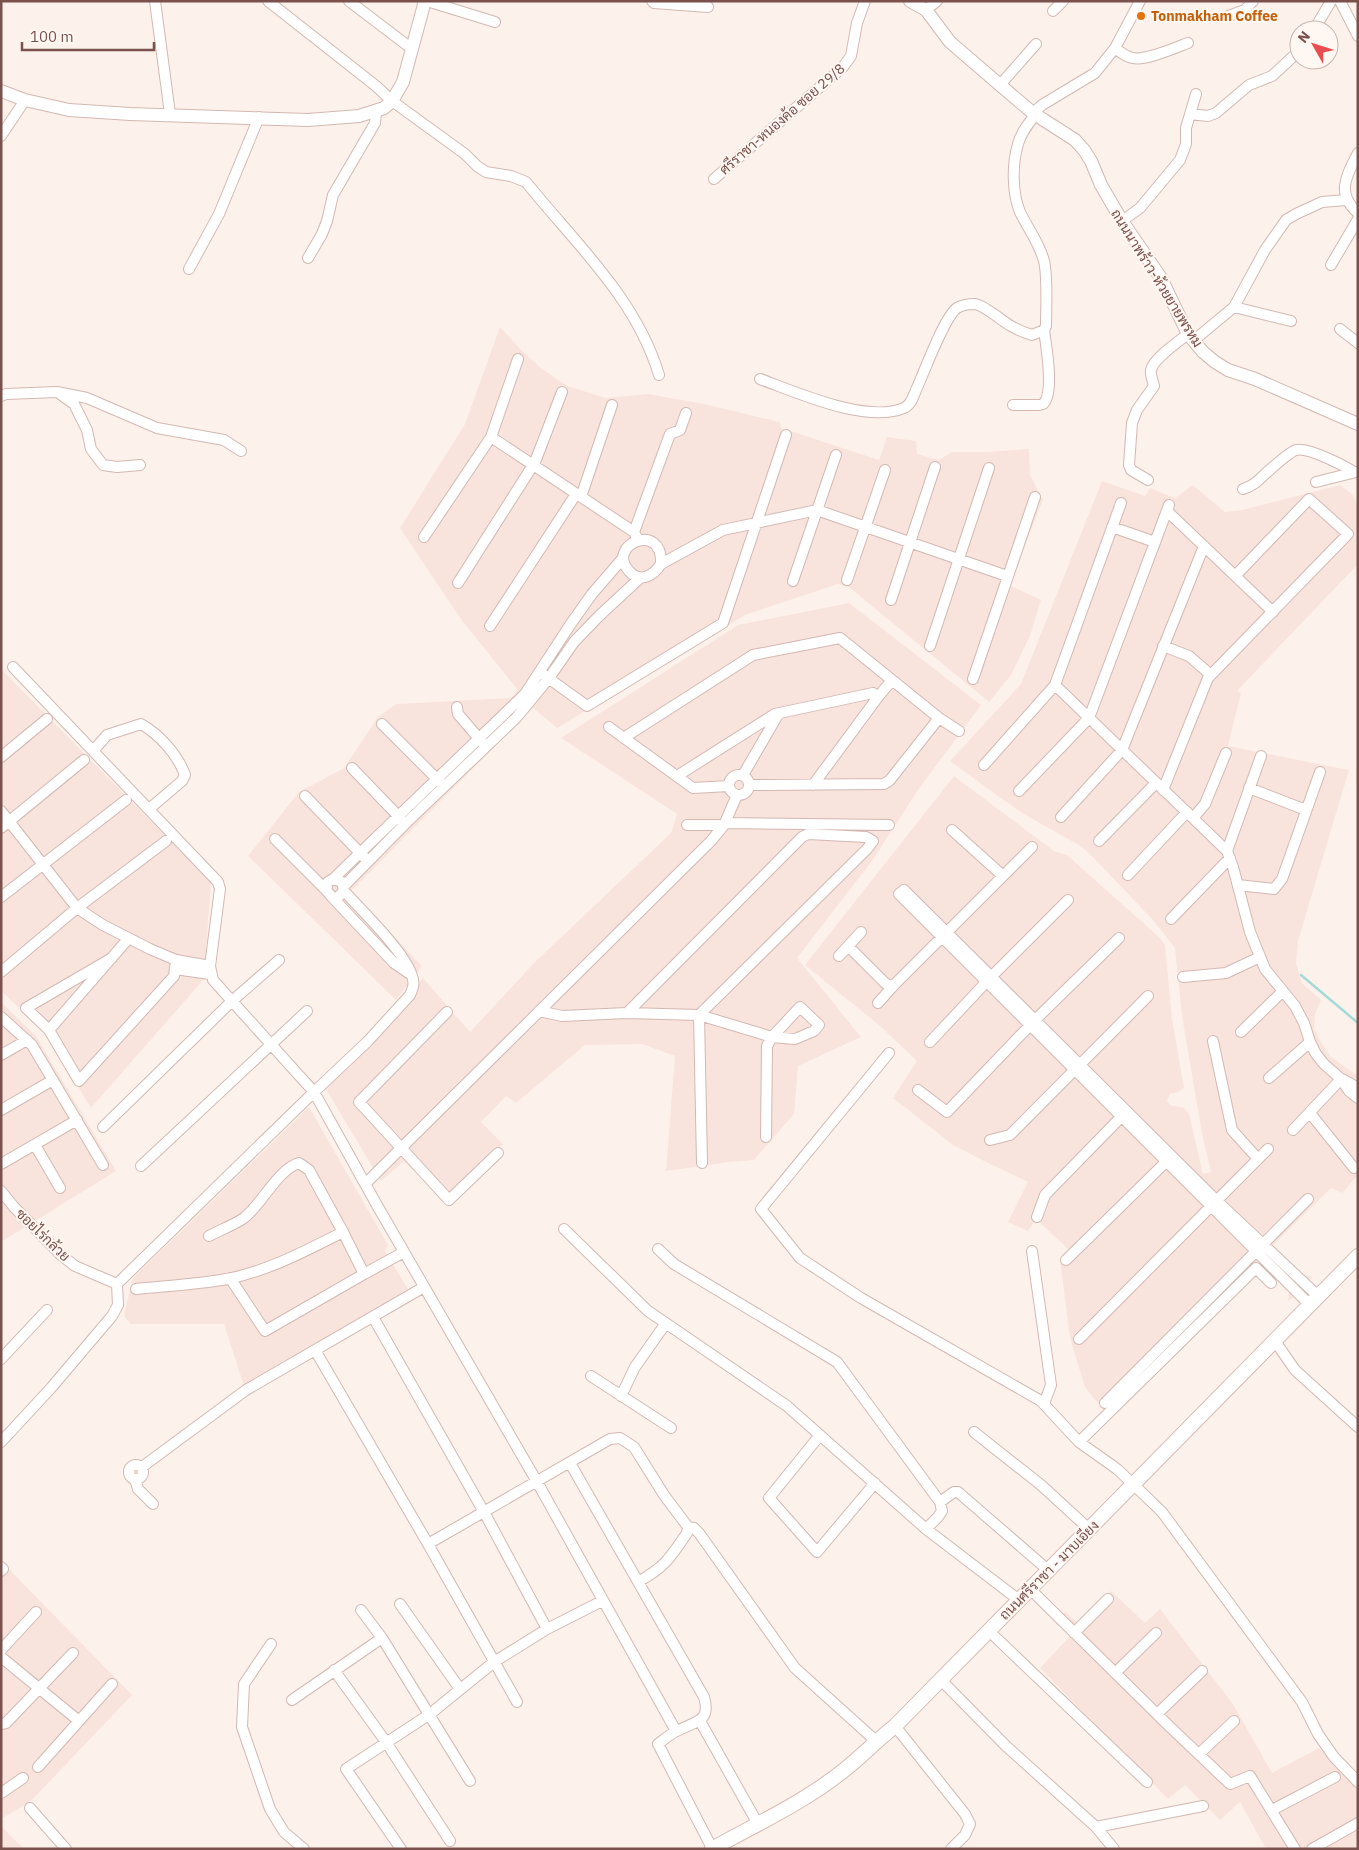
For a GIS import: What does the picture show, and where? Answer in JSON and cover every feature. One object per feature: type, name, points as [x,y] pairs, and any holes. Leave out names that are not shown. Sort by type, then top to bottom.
[{"type":"main road","name":"ถนนศรีราชา - มาบเอียง","points":[[712,1848],[803,1799],[844,1771],[895,1726],[1358,1256]]},
{"type":"street","points":[[155,1],[170,114]]},
{"type":"street","points":[[268,1],[376,86],[392,101],[464,154],[477,166],[486,172],[512,176],[526,182],[600,268],[627,306],[655,362],[659,375]]},
{"type":"street","points":[[350,1],[412,49]]},
{"type":"street","points":[[1,91],[25,100],[69,110],[308,120],[359,116],[376,112],[392,101],[403,82],[426,1],[495,22]]},
{"type":"street","points":[[652,1],[654,3],[708,7]]},
{"type":"street","name":"ศรีราชา-หนองค้อ ซอย 29/8","points":[[714,179],[843,67],[851,56],[857,24],[865,1]]},
{"type":"street","name":"ถนนนาพร้าว-ห้วยยายพรหม","points":[[910,1],[926,10],[950,42],[1000,85],[1034,114],[1075,140],[1084,150],[1101,185],[1122,221],[1161,278],[1190,337],[1215,362],[1228,370],[1358,424]]},
{"type":"street","points":[[926,10],[937,1]]},
{"type":"street","points":[[1053,10],[1063,1]]},
{"type":"street","points":[[1013,405],[1039,405],[1043,404],[1048,398],[1044,330],[1046,326],[1045,264],[1039,244],[1020,211],[1014,189],[1015,156],[1018,143],[1034,114],[1042,105],[1095,73],[1115,48],[1140,1]]},
{"type":"street","points":[[1226,17],[1245,10],[1253,1]]},
{"type":"street","points":[[1320,20],[1331,1]]},
{"type":"street","points":[[1340,1],[1358,36]]},
{"type":"street","points":[[1115,48],[1121,53],[1134,58],[1154,55],[1188,43]]},
{"type":"street","points":[[1000,85],[1036,44]]},
{"type":"street","points":[[1190,114],[1208,116],[1216,113],[1249,85],[1272,76],[1289,60]]},
{"type":"street","points":[[1122,221],[1140,208],[1180,160],[1186,144],[1186,128],[1196,94]]},
{"type":"street","points":[[1,136],[25,100]]},
{"type":"street","points":[[308,258],[322,234],[333,196],[374,123],[376,112]]},
{"type":"street","points":[[189,269],[219,214],[259,118]]},
{"type":"street","points":[[1358,153],[1347,175],[1344,193],[1346,200],[1358,213]]},
{"type":"street","points":[[1148,480],[1132,470],[1129,464],[1132,423],[1154,386],[1150,372],[1152,367],[1171,347],[1190,337],[1234,306],[1265,250],[1286,220],[1322,202],[1346,200]]},
{"type":"street","points":[[1331,264],[1358,219]]},
{"type":"street","points":[[760,379],[844,408],[880,412],[903,409],[909,404],[935,345],[952,313],[958,308],[977,304],[1017,330],[1032,335],[1044,330]]},
{"type":"street","points":[[1234,306],[1291,321]]},
{"type":"street","points":[[1340,329],[1358,343]]},
{"type":"street","points":[[424,537],[492,437],[518,358]]},
{"type":"street","points":[[57,392],[74,404],[87,430],[91,449],[104,465],[117,467],[140,465]]},
{"type":"street","points":[[1,396],[6,394],[57,392],[87,398],[133,419],[168,431],[224,440],[240,451]]},
{"type":"street","points":[[458,583],[533,465],[562,392]]},
{"type":"street","points":[[490,626],[579,495],[612,405]]},
{"type":"street","points":[[329,894],[341,895],[437,778],[525,694],[592,594],[623,558],[626,549],[636,536],[670,434],[680,430],[686,413]]},
{"type":"street","points":[[539,671],[586,706],[723,622],[786,435]]},
{"type":"street","points":[[492,437],[636,536],[650,541],[657,546],[661,555],[661,564]]},
{"type":"street","points":[[1243,489],[1253,486],[1295,450],[1303,450],[1344,465],[1356,472]]},
{"type":"street","points":[[793,581],[836,455]]},
{"type":"street","points":[[892,600],[935,467]]},
{"type":"street","points":[[930,646],[989,468]]},
{"type":"street","points":[[847,580],[885,470]]},
{"type":"street","points":[[1316,482],[1356,472]]},
{"type":"street","points":[[973,679],[1035,496]]},
{"type":"street","points":[[1099,840],[1160,786],[1208,678],[1348,534],[1309,499],[1236,575]]},
{"type":"street","points":[[984,765],[1055,685],[1121,503]]},
{"type":"street","points":[[1019,791],[1089,718],[1168,508],[1204,546],[1273,612]]},
{"type":"street","points":[[329,894],[328,882],[360,853],[445,786],[516,718],[549,678],[574,642],[640,578],[656,572],[661,564],[723,530],[817,510],[1007,576]]},
{"type":"street","points":[[1112,527],[1155,542]]},
{"type":"street","points":[[1061,816],[1122,750],[1204,546]]},
{"type":"street","points":[[623,558],[625,567],[631,574],[640,578]]},
{"type":"street","points":[[625,737],[753,656],[840,638],[939,718],[959,731]]},
{"type":"street","points":[[1163,646],[1189,656],[1211,675]]},
{"type":"street","points":[[13,667],[218,882],[220,889],[210,970],[213,980],[314,1092],[536,1480],[676,1731]]},
{"type":"street","points":[[813,785],[892,680]]},
{"type":"street","points":[[1055,685],[1229,854],[1250,932],[1266,969],[1295,1006],[1304,1023],[1310,1042],[1324,1064],[1341,1079],[1358,1088]]},
{"type":"street","points":[[677,776],[779,713],[872,693],[878,697]]},
{"type":"street","points":[[457,707],[458,714],[487,746]]},
{"type":"street","points":[[743,775],[779,713]]},
{"type":"street","points":[[749,785],[884,784],[890,780],[939,718]]},
{"type":"street","points":[[1,757],[47,720]]},
{"type":"street","points":[[93,751],[107,735],[141,724],[159,738],[176,758],[185,775],[182,781],[149,809]]},
{"type":"street","points":[[382,724],[445,786]]},
{"type":"street","points":[[609,726],[693,788],[728,786]]},
{"type":"street","points":[[1128,875],[1190,815],[1205,804],[1226,753]]},
{"type":"street","points":[[1171,919],[1229,854],[1261,756]]},
{"type":"street","points":[[5,825],[84,760]]},
{"type":"street","points":[[352,768],[402,820]]},
{"type":"street","points":[[1238,885],[1274,889],[1282,879],[1320,772]]},
{"type":"street","points":[[734,775],[743,775],[746,777],[749,785],[745,793],[737,795],[728,786],[734,775]]},
{"type":"street","points":[[1249,788],[1306,810]]},
{"type":"street","points":[[365,1184],[711,841],[724,824],[737,795]]},
{"type":"street","points":[[306,796],[368,861]]},
{"type":"street","points":[[1,898],[126,800]]},
{"type":"street","points":[[1,812],[5,825],[43,866],[77,908],[128,939],[175,964],[210,970]]},
{"type":"street","points":[[687,825],[888,825]]},
{"type":"street","points":[[952,830],[1003,876]]},
{"type":"street","points":[[627,1013],[802,837],[808,834],[866,837],[873,841],[699,1015],[702,1162]]},
{"type":"street","points":[[274,838],[394,963],[412,976]]},
{"type":"street","points":[[1,972],[77,908],[166,841]]},
{"type":"street","points":[[878,1003],[1032,847]]},
{"type":"street","points":[[1,1442],[51,1388],[112,1316],[118,1305],[117,1284],[368,1041],[410,995],[414,986],[412,976],[402,956],[344,889],[342,882],[333,879]]},
{"type":"street","points":[[945,935],[900,894],[904,890],[945,935],[1314,1300]]},
{"type":"street","points":[[930,1042],[989,979],[1068,900]]},
{"type":"street","points":[[839,956],[860,932]]},
{"type":"street","points":[[918,1090],[947,1112],[1119,938]]},
{"type":"street","points":[[49,1030],[128,939]]},
{"type":"street","points":[[848,946],[885,983],[890,986],[895,984]]},
{"type":"street","points":[[1183,977],[1226,973],[1260,957]]},
{"type":"street","points":[[112,958],[26,1008],[49,1030],[79,1081],[174,976],[175,964]]},
{"type":"street","points":[[103,1127],[232,1001],[279,960]]},
{"type":"street","points":[[1241,1032],[1283,991]]},
{"type":"street","points":[[990,1140],[1010,1135],[1148,996]]},
{"type":"street","points":[[141,1166],[307,1011]]},
{"type":"street","points":[[539,1011],[562,1016],[627,1013],[699,1015],[772,1037],[767,1046],[766,1137]]},
{"type":"street","points":[[447,1012],[359,1102],[449,1200],[498,1153]]},
{"type":"street","points":[[1,1017],[32,1045],[103,1165]]},
{"type":"street","points":[[1,1055],[27,1040]]},
{"type":"street","points":[[1213,1042],[1232,1130],[1258,1159]]},
{"type":"street","points":[[1269,1078],[1310,1042]]},
{"type":"street","points":[[889,1053],[761,1208],[800,1258],[861,1298],[1041,1400],[1079,1442],[1116,1469],[1134,1485],[1162,1512],[1302,1702],[1318,1734],[1334,1757],[1358,1782]]},
{"type":"street","points":[[1341,1079],[1349,1091],[1358,1098]]},
{"type":"street","points":[[1293,1130],[1341,1079]]},
{"type":"street","points":[[1,1110],[53,1080]]},
{"type":"street","points":[[1310,1112],[1354,1168]]},
{"type":"street","points":[[1037,1217],[1045,1195],[1125,1113]]},
{"type":"street","points":[[1,1164],[77,1120]]},
{"type":"street","points":[[35,1145],[60,1188]]},
{"type":"street","points":[[1079,1339],[1268,1149]]},
{"type":"street","points":[[1066,1260],[1169,1158]]},
{"type":"street","points":[[209,1236],[244,1218],[281,1176],[293,1165],[299,1163],[309,1170],[364,1274]]},
{"type":"street","name":"ซอยไร่กล้วย","points":[[1,1191],[20,1214],[60,1254],[75,1266],[117,1284]]},
{"type":"street","points":[[1105,1403],[1308,1199]]},
{"type":"street","points":[[564,1229],[648,1311],[787,1406],[926,1529],[1019,1600]]},
{"type":"street","points":[[136,1289],[230,1278],[258,1271],[299,1255],[343,1232]]},
{"type":"street","points":[[658,1249],[674,1264],[837,1362],[940,1502],[942,1511],[926,1529]]},
{"type":"street","points":[[1032,1251],[1051,1385],[1044,1404]]},
{"type":"street","points":[[230,1278],[265,1331],[404,1252]]},
{"type":"street","points":[[1079,1442],[1256,1268],[1271,1283]]},
{"type":"street","points":[[153,1504],[141,1493],[135,1479],[129,1475],[129,1468],[135,1464],[142,1467],[246,1390],[424,1287]]},
{"type":"street","points":[[1,1359],[47,1310]]},
{"type":"street","points":[[373,1317],[484,1512],[547,1629]]},
{"type":"street","points":[[621,1396],[635,1367],[666,1323]]},
{"type":"street","points":[[1275,1341],[1295,1370],[1358,1427]]},
{"type":"street","points":[[315,1350],[428,1544],[516,1702]]},
{"type":"street","points":[[591,1376],[671,1428]]},
{"type":"street","points":[[974,1432],[1040,1485],[1089,1529]]},
{"type":"street","points":[[820,1435],[769,1498],[817,1552],[875,1484]]},
{"type":"street","points":[[428,1544],[610,1439],[620,1438],[634,1447],[664,1496],[688,1527],[694,1528],[699,1533],[795,1668],[876,1741]]},
{"type":"street","points":[[570,1463],[704,1697],[708,1708],[706,1715],[700,1721],[676,1731],[658,1744],[712,1848]]},
{"type":"street","points":[[940,1502],[954,1492],[958,1492],[1048,1570]]},
{"type":"street","points":[[638,1582],[666,1564],[687,1533],[688,1527]]},
{"type":"street","points":[[1,1567],[3,1569],[1,1571]]},
{"type":"street","points":[[1030,1590],[1230,1784],[1250,1776],[1295,1849]]},
{"type":"street","points":[[1074,1633],[1108,1599]]},
{"type":"street","points":[[401,1849],[346,1769],[430,1714],[494,1662],[547,1629],[602,1601]]},
{"type":"street","points":[[400,1604],[460,1689]]},
{"type":"street","points":[[361,1610],[382,1638],[470,1781]]},
{"type":"street","points":[[1,1650],[36,1612]]},
{"type":"street","points":[[989,1631],[1147,1782]]},
{"type":"street","points":[[1115,1673],[1156,1633]]},
{"type":"street","points":[[292,1700],[382,1638]]},
{"type":"street","points":[[271,1644],[244,1684],[242,1727],[270,1809],[284,1832],[304,1849]]},
{"type":"street","points":[[1,1724],[6,1723],[73,1653]]},
{"type":"street","points":[[1,1657],[79,1721]]},
{"type":"street","points":[[334,1670],[386,1742],[450,1841]]},
{"type":"street","points":[[1157,1714],[1202,1671]]},
{"type":"street","points":[[940,1680],[1006,1746],[1096,1827],[1114,1849]]},
{"type":"street","points":[[38,1767],[112,1684]]},
{"type":"street","points":[[700,1721],[758,1824]]},
{"type":"street","points":[[1199,1754],[1234,1721]]},
{"type":"street","points":[[895,1726],[965,1814],[970,1824],[965,1835],[952,1849]]},
{"type":"street","points":[[1272,1810],[1335,1777]]},
{"type":"street","points":[[1,1794],[23,1778]]},
{"type":"street","points":[[1096,1827],[1203,1806]]},
{"type":"street","points":[[30,1808],[66,1849]]},
{"type":"street","points":[[1312,1849],[1358,1823]]},
{"type":"shaded area","points":[[500,327],[541,368],[567,386],[606,398],[648,394],[704,404],[780,422],[781,428],[879,460],[887,437],[916,441],[917,454],[939,460],[952,452],[1029,449],[1030,475],[1043,500],[1009,585],[1041,600],[1030,636],[1011,675],[989,702],[850,588],[838,584],[745,615],[557,728],[533,708],[351,891],[422,966],[396,1000],[248,856],[299,792],[344,768],[378,717],[396,704],[511,698],[518,690],[463,622],[400,528],[465,424]]},
{"type":"shaded area","points":[[1102,481],[1145,496],[1150,488],[1175,498],[1193,485],[1225,512],[1242,510],[1340,485],[1353,495],[1358,506],[1358,564],[1237,691],[1241,693],[1228,746],[1349,770],[1298,941],[1296,964],[1302,983],[1321,1000],[1315,1014],[1314,1029],[1322,1044],[1330,1056],[1358,1076],[1358,1175],[1342,1193],[1331,1188],[1273,1245],[1303,1275],[1313,1277],[1288,1302],[1289,1291],[1260,1262],[1256,1262],[1104,1411],[1085,1387],[1070,1338],[1060,1260],[1069,1250],[1036,1219],[1028,1231],[1008,1222],[1028,1182],[953,1145],[893,1098],[917,1061],[880,1026],[805,965],[954,776],[1054,851],[1067,855],[1160,938],[1165,945],[1172,1019],[1184,1088],[1170,1094],[1167,1101],[1170,1105],[1184,1108],[1189,1114],[1203,1174],[1211,1172],[1202,1134],[1182,1016],[1175,948],[1152,919],[1088,852],[1022,813],[951,762],[1021,684]]},
{"type":"shaded area","points":[[849,603],[981,705],[918,790],[872,861],[797,958],[861,1037],[798,1066],[794,1114],[754,1160],[666,1171],[675,1056],[642,1044],[585,1045],[516,1103],[506,1096],[481,1122],[503,1144],[449,1204],[404,1161],[381,1181],[324,1086],[423,978],[470,1032],[535,962],[671,833],[677,814],[561,738],[738,625]]},
{"type":"shaded area","points":[[1,669],[211,882],[204,979],[91,1108],[45,1032],[1,991]]},
{"type":"shaded area","points":[[1,1002],[36,1036],[116,1171],[1,1242]]},
{"type":"shaded area","points":[[309,1107],[388,1245],[385,1251],[408,1289],[244,1386],[224,1324],[130,1324],[124,1315],[133,1278]]},
{"type":"shaded area","points":[[1,1561],[132,1695],[31,1801],[1,1819]]},
{"type":"shaded area","points":[[1111,1591],[1145,1623],[1160,1609],[1233,1704],[1272,1773],[1319,1748],[1358,1788],[1358,1849],[1266,1849],[1240,1802],[1220,1820],[1185,1785],[1168,1799],[1040,1668],[1072,1634],[1057,1620],[1065,1612],[1080,1625]]},
{"type":"shaded area","points":[[1,1826],[24,1849],[1,1849]]},
{"type":"waterway","points":[[1301,975],[1358,1023]]},
{"type":"place","name":"Tonmakham Coffee","points":[[1141,16]]}]
